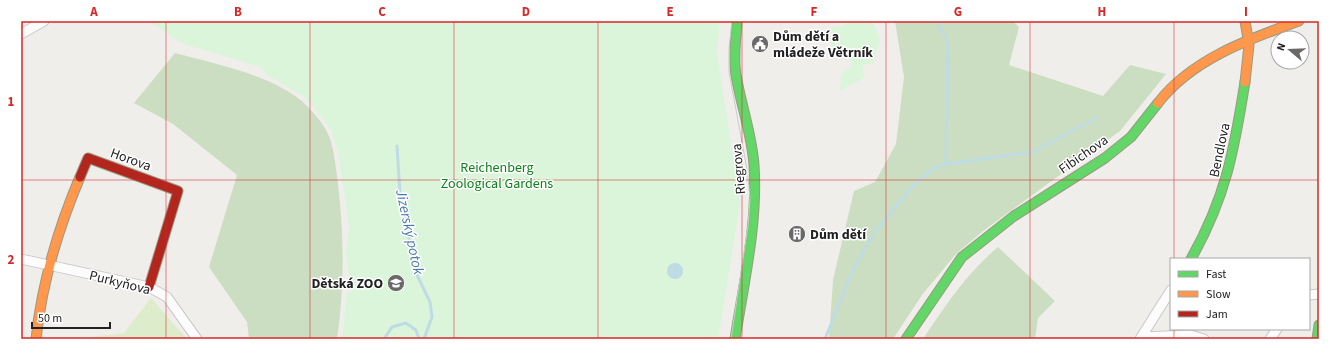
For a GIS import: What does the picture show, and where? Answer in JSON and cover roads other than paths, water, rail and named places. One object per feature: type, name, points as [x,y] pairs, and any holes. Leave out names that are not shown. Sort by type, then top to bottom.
[{"type":"street","points":[[21,34],[44,21]]},
{"type":"street","name":"Riegrova","points":[[735,339],[752,225],[755,182],[754,162],[736,74],[735,50],[737,21]]},
{"type":"street","name":"Bendlova","points":[[1191,258],[1209,229],[1228,180],[1237,143],[1249,39],[1245,21]]},
{"type":"street","name":"Fibichova","points":[[906,339],[962,257],[1014,216],[1105,158],[1131,137],[1162,97],[1193,69],[1249,39],[1299,21]]},
{"type":"street","name":"Horova","points":[[49,266],[66,210],[88,158],[178,191],[149,287]]},
{"type":"street","name":"Purkyňova","points":[[21,259],[149,287],[167,297],[197,339]]},
{"type":"street","points":[[36,339],[37,322],[49,266]]},
{"type":"street","points":[[1141,338],[1170,292]]},
{"type":"street","points":[[1317,339],[1319,325]]},
{"type":"street","points":[[1270,339],[1276,330]]},
{"type":"street","points":[[1141,338],[1190,335],[1204,339]]},
{"type":"water","points":[[675,263],[681,265],[683,271],[681,277],[675,279],[669,277],[667,271],[669,265]]},
{"type":"waterway","points":[[825,339],[853,270],[875,232],[913,186],[935,167],[946,164],[948,43],[937,21]]},
{"type":"waterway","points":[[946,164],[1033,152],[1096,118]]},
{"type":"waterway","name":"Jizerský potok","points":[[397,146],[400,193],[416,273],[430,302],[432,317],[424,339]]},
{"type":"waterway","points":[[384,339],[392,327],[406,323],[416,330],[419,339]]},
{"type":"tram line","points":[[731,339],[748,226],[750,198],[747,169],[729,72],[729,48],[732,21]]},
{"type":"place","name":"Dům dětí a mládeže Větrník","points":[[760,44]]},
{"type":"place","name":"Dům dětí","points":[[797,234]]},
{"type":"place","name":"Dětská ZOO","points":[[396,283]]},
{"type":"park label","name":"Reichenberg Zoological Gardens","points":[[497,176]]}]
